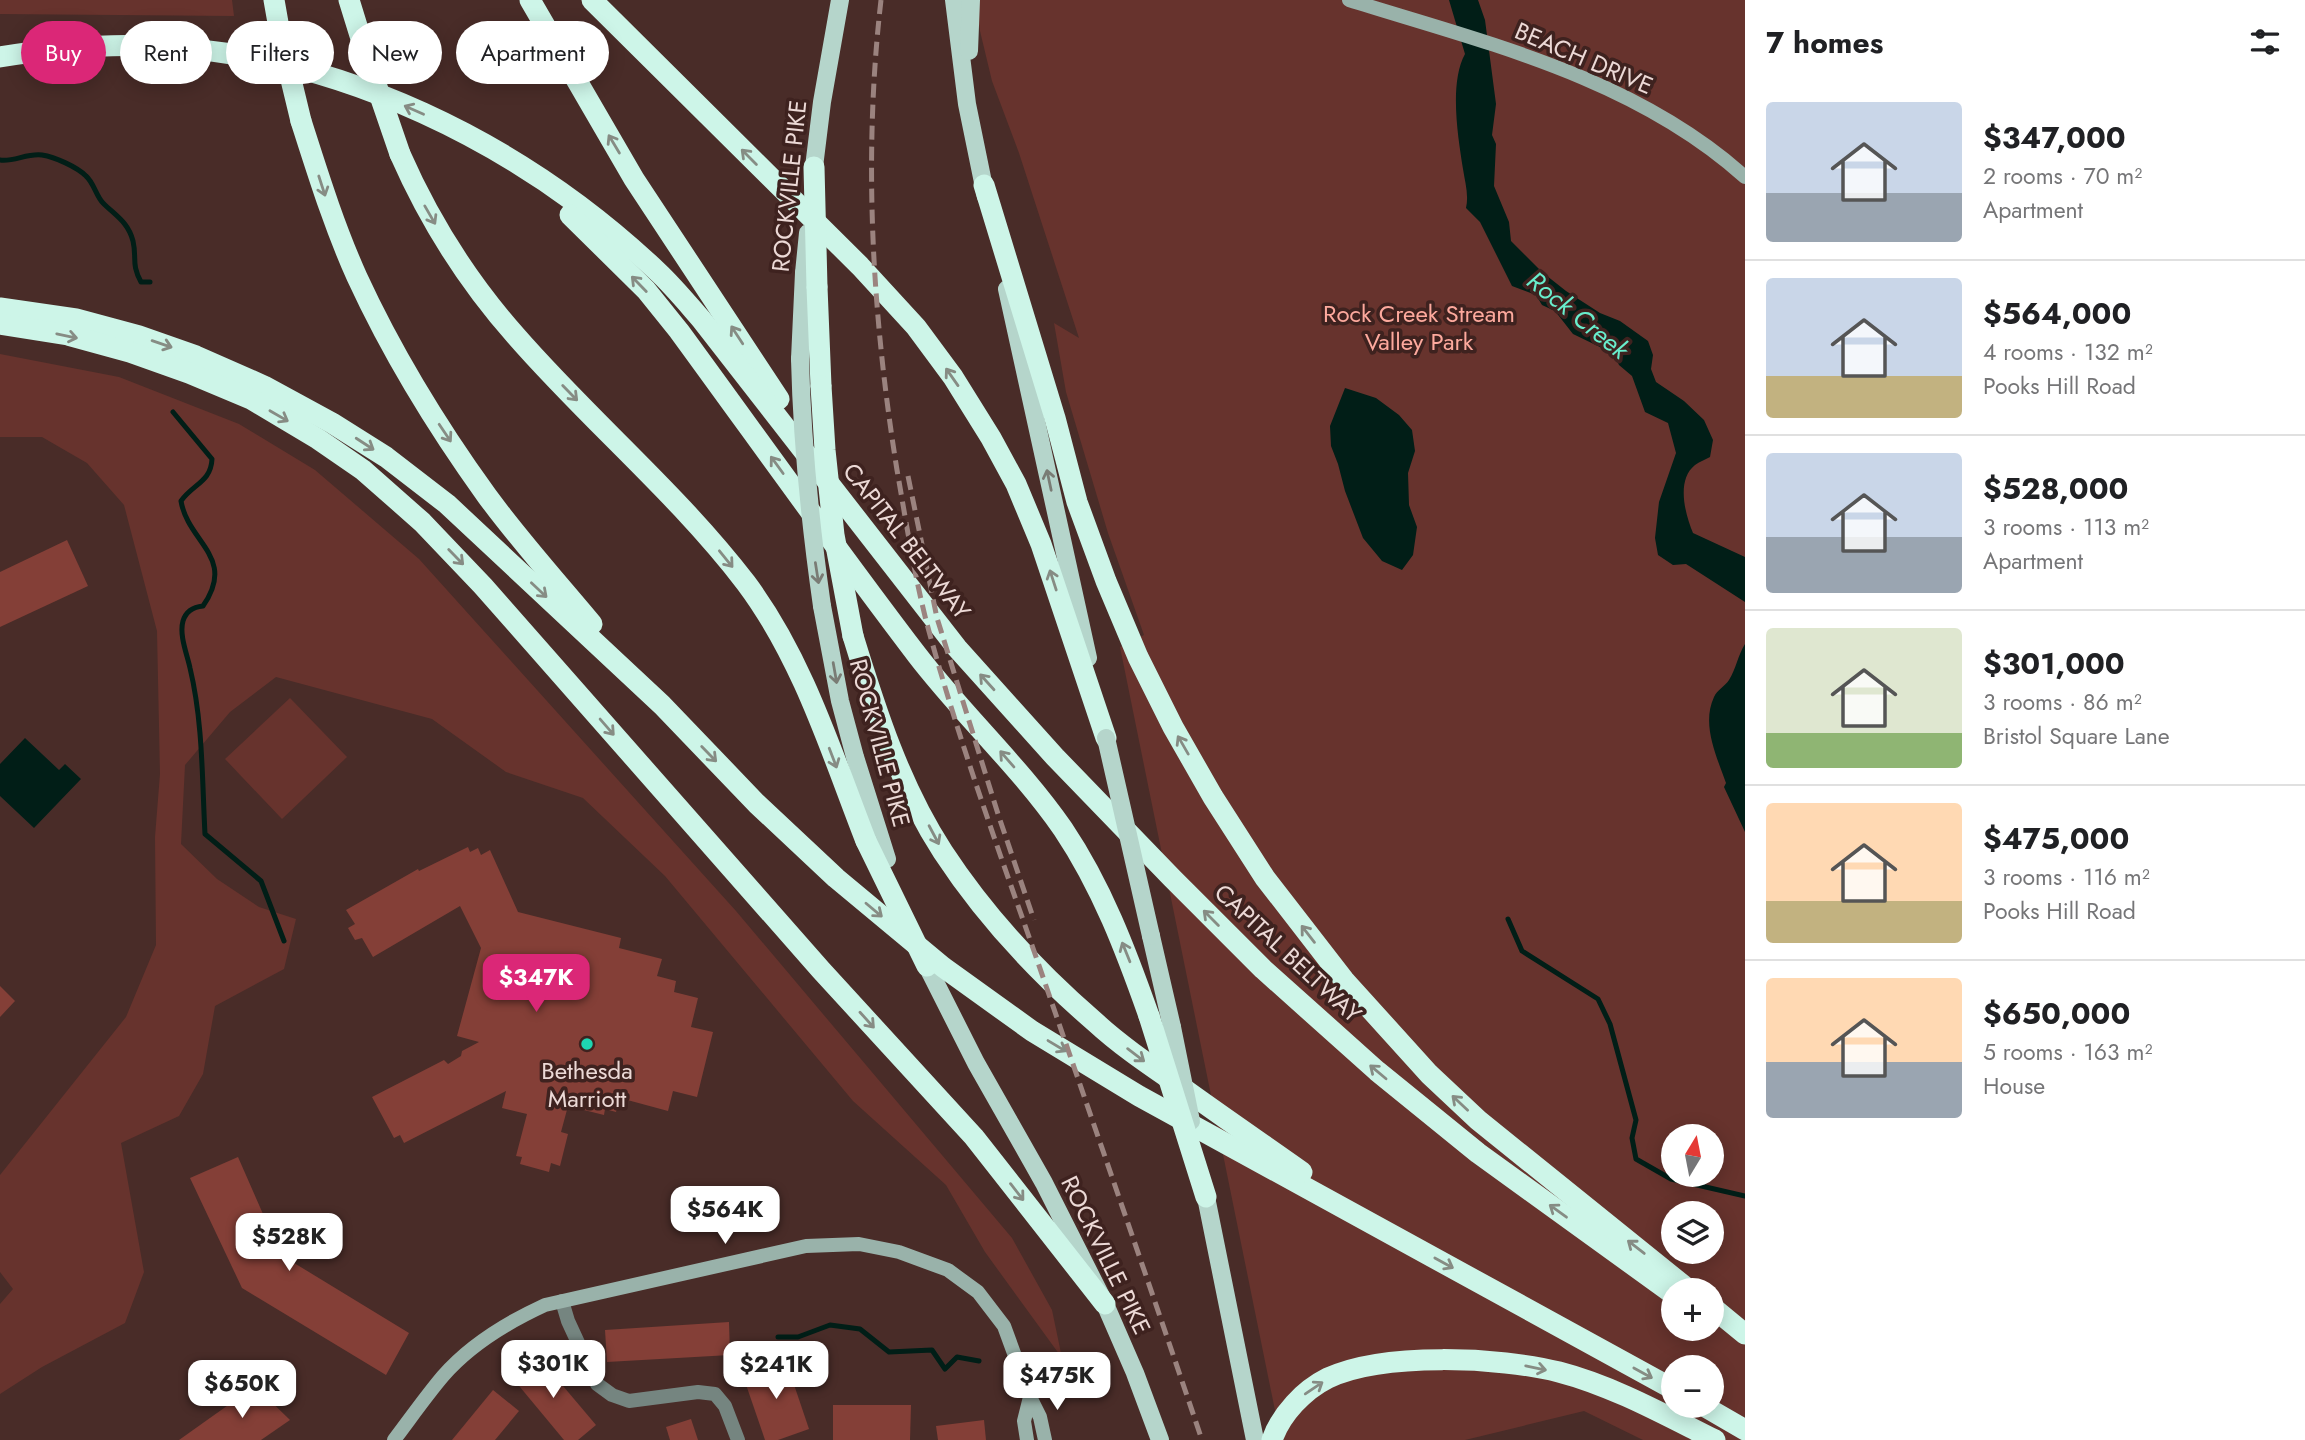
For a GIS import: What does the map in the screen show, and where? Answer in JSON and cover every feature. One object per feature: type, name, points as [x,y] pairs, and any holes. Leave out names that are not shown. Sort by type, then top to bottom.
[{"type":"highway","points":[[274,0],[302,121],[330,212],[358,278],[393,347],[440,426],[487,496],[662,705]]},
{"type":"highway","points":[[349,0],[400,154],[418,195],[445,240],[487,301],[516,336],[672,498],[747,585],[775,629],[801,679],[866,841],[927,966]]},
{"type":"highway","points":[[530,0],[634,179],[869,536]]},
{"type":"highway","points":[[592,0],[860,266],[916,327],[953,377],[1016,484],[1041,544],[1106,738]]},
{"type":"highway","name":"CAPITAL BELTWAY","points":[[0,57],[80,47],[148,46],[209,51],[256,59],[327,77],[390,99],[475,139],[560,193],[658,272],[701,319],[957,648],[1055,757],[1262,969],[1377,1071],[1478,1153],[1661,1285]]},
{"type":"highway","points":[[475,139],[551,198],[646,290],[920,659],[1034,791],[1063,830],[1097,887],[1125,949],[1206,1197]]},
{"type":"highway","points":[[814,167],[811,280],[834,535],[853,636],[878,720],[908,787],[942,850],[987,914],[1035,968],[1096,1024],[1150,1065],[1384,1230]]},
{"type":"highway","points":[[984,185],[1055,418],[1077,502],[1106,581],[1138,657],[1173,727],[1213,797],[1265,878],[1344,980],[1429,1074],[1478,1120],[1674,1278]]},
{"type":"highway","points":[[0,308],[76,319],[196,356],[264,386],[332,423],[386,457],[447,504],[662,705],[757,804],[836,878],[954,975],[1032,1031],[1139,1096],[1661,1383]]},
{"type":"highway","points":[[0,324],[68,335],[130,352],[251,399],[363,470],[422,522],[483,586],[821,970],[974,1137],[1105,1304]]},
{"type":"highway","points":[[1724,1317],[1745,1334]]},
{"type":"highway","points":[[1724,1329],[1745,1344]]},
{"type":"highway","points":[[1272,1440],[1288,1412],[1306,1392],[1328,1378],[1390,1363],[1474,1360],[1520,1364],[1560,1373],[1604,1388],[1715,1440]]},
{"type":"highway","points":[[1724,1418],[1745,1430]]},
{"type":"main road","points":[[833,0],[835,24]]},
{"type":"main road","name":"ROCKVILLE PIKE","points":[[814,167],[840,0]]},
{"type":"main road","points":[[954,0],[967,104],[1172,1027],[1255,1440]]},
{"type":"main road","points":[[967,104],[971,0]]},
{"type":"main road","name":"ROCKVILLE PIKE","points":[[811,280],[800,359],[802,444],[811,530],[839,701],[887,859],[927,966],[976,1063],[1044,1182],[1105,1304],[1160,1440]]},
{"type":"street","name":"BEACH DRIVE","points":[[1349,0],[1526,56],[1601,85],[1655,113],[1711,149],[1745,177]]},
{"type":"street","points":[[394,1440],[443,1376],[470,1350],[527,1314],[562,1300],[806,1246],[859,1244],[886,1249],[948,1270],[978,1292],[1004,1326],[1040,1417],[1045,1440]]},
{"type":"street","points":[[562,1300],[568,1321],[597,1384],[612,1395],[629,1401],[698,1392],[715,1394],[725,1406],[738,1440]]},
{"type":"street","points":[[1027,1440],[1024,1421],[1030,1397]]},
{"type":"green space","points":[[0,0],[232,0],[234,16],[0,14]]},
{"type":"green space","name":"Rock Creek Stream Valley Park","points":[[975,0],[1745,0],[1745,1440],[1643,1440],[1584,1411],[1465,1440],[1281,1440],[1120,647],[1144,635],[1108,533],[1066,392],[1054,323],[1079,338],[1019,153],[992,81]]},
{"type":"green space","points":[[0,354],[119,377],[239,424],[315,470],[419,559],[736,911],[1012,1238],[1052,1310],[1062,1358],[985,1252],[946,1185],[853,1101],[665,876],[583,798],[506,772],[432,719],[276,677],[230,712],[185,765],[181,844],[217,879],[259,907],[296,919],[284,969],[215,1006],[203,1074],[179,1116],[121,1143],[144,1272],[125,1323],[42,1367],[0,1394],[0,1304],[13,1289],[0,1272],[0,1175],[126,1017],[156,945],[155,837],[160,774],[157,631],[124,505],[87,463],[42,437],[0,437]]},
{"type":"green space","points":[[290,698],[347,757],[282,819],[225,759]]},
{"type":"water","name":"Rock Creek","points":[[1449,0],[1478,0],[1485,20],[1496,104],[1492,135],[1496,144],[1494,186],[1509,222],[1511,241],[1566,291],[1600,313],[1620,321],[1648,341],[1653,355],[1651,369],[1656,382],[1684,401],[1704,420],[1713,440],[1710,457],[1689,471],[1684,488],[1687,516],[1693,533],[1745,557],[1745,602],[1686,564],[1673,565],[1658,555],[1655,538],[1659,502],[1676,453],[1668,423],[1645,412],[1632,376],[1619,365],[1612,350],[1573,334],[1555,311],[1542,305],[1536,295],[1512,286],[1480,222],[1466,208],[1467,193],[1457,126],[1456,95],[1460,66],[1465,54]]},
{"type":"water","points":[[1345,388],[1376,398],[1399,415],[1412,430],[1415,451],[1408,473],[1409,505],[1417,527],[1413,555],[1402,570],[1382,561],[1363,538],[1345,491],[1331,446],[1330,426]]},
{"type":"water","points":[[1745,644],[1745,832],[1724,787],[1726,783],[1712,741],[1709,719],[1714,697],[1729,680]]},
{"type":"water","points":[[25,738],[59,770],[65,764],[81,779],[34,828],[0,796],[0,764]]},
{"type":"building","points":[[67,540],[88,586],[0,627],[0,572]]},
{"type":"building","name":"Bethesda Marriott","points":[[468,847],[470,852],[478,848],[481,855],[490,850],[518,912],[621,938],[619,948],[662,959],[657,976],[676,981],[674,992],[698,998],[691,1027],[713,1032],[697,1097],[673,1091],[668,1111],[620,1098],[616,1112],[605,1109],[604,1115],[568,1106],[561,1132],[568,1134],[560,1166],[551,1163],[549,1172],[520,1164],[522,1157],[516,1156],[527,1114],[502,1108],[506,1091],[404,1143],[400,1135],[394,1138],[372,1097],[444,1060],[448,1064],[461,1056],[462,1051],[479,1042],[457,1036],[481,948],[460,906],[373,957],[362,938],[355,940],[348,928],[355,924],[346,910],[418,869],[419,871]]},
{"type":"building","points":[[0,986],[15,1001],[0,1017]]},
{"type":"building","points":[[238,1157],[281,1255],[409,1333],[386,1375],[242,1288],[190,1178]]},
{"type":"building","points":[[729,1322],[730,1355],[607,1362],[605,1330]]},
{"type":"building","points":[[536,1354],[596,1425],[578,1440],[564,1440],[510,1375]]},
{"type":"building","points":[[785,1358],[809,1429],[778,1440],[765,1440],[742,1373]]},
{"type":"building","points":[[255,1386],[290,1420],[261,1440],[179,1440]]},
{"type":"building","points":[[493,1390],[519,1411],[495,1440],[452,1440]]},
{"type":"building","points":[[833,1405],[911,1405],[910,1440],[833,1440]]},
{"type":"building","points":[[691,1419],[698,1440],[670,1440],[666,1427]]},
{"type":"building","points":[[984,1420],[986,1440],[938,1440],[936,1426]]},
{"type":"waterway","points":[[0,160],[42,155],[66,163],[82,173],[89,179],[101,200],[128,229],[133,241],[138,276],[141,282],[150,282]]},
{"type":"waterway","points":[[173,412],[212,459],[205,478],[181,501],[185,516],[213,562],[215,575],[212,589],[203,606],[188,612],[182,626],[197,709],[205,834],[261,881],[284,941]]},
{"type":"waterway","points":[[1508,919],[1522,951],[1598,999],[1610,1024],[1636,1120],[1632,1138],[1636,1159],[1671,1179],[1745,1196]]},
{"type":"waterway","points":[[778,1337],[798,1337],[830,1325],[860,1329],[889,1352],[932,1350],[945,1369],[957,1357],[979,1361]]},
{"type":"railway","points":[[881,0],[872,117],[876,294],[888,412],[922,605],[978,789],[1202,1440]]},
{"type":"railway","points":[[908,476],[937,618],[1034,920]]},
{"type":"place","name":"Bethesda Marriott","points":[[587,1044]]}]
